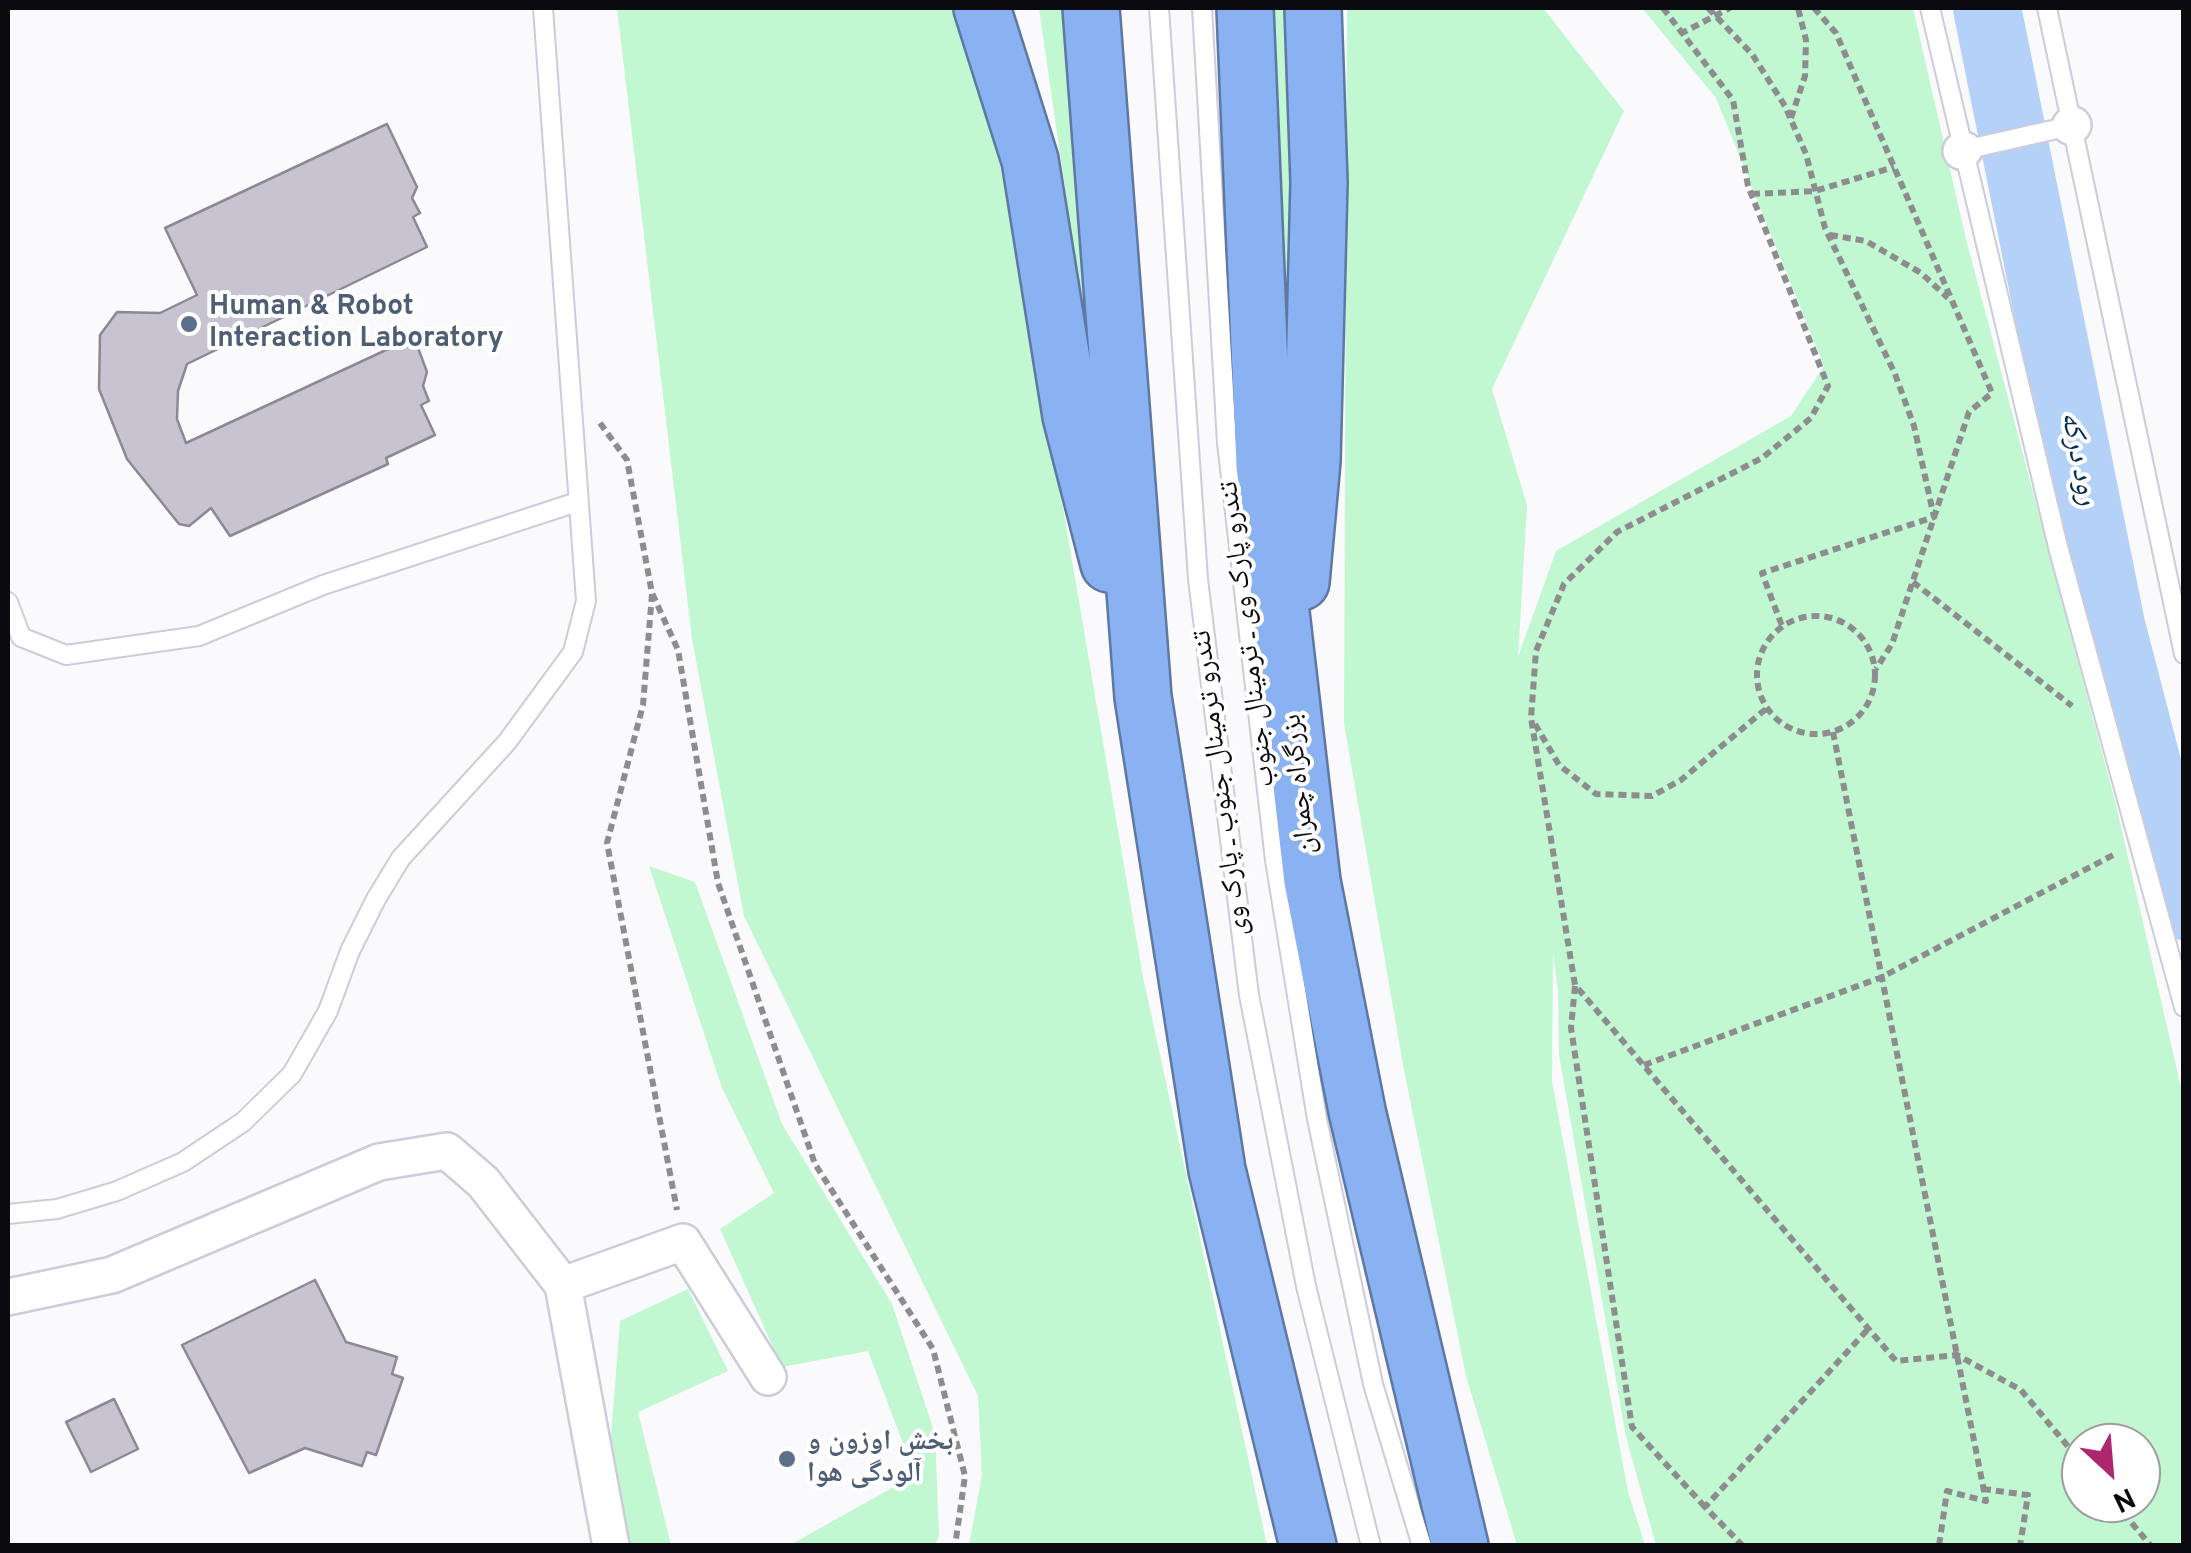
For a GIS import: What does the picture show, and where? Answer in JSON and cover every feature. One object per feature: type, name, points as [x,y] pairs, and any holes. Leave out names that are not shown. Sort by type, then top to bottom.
[{"type":"highway","points":[[982,8],[1030,160]]},
{"type":"highway","points":[[1015,8],[1030,160],[1071,416],[1143,697]]},
{"type":"highway","points":[[1090,8],[1143,697],[1217,1170],[1274,1421],[1308,1546]]},
{"type":"highway","name":"بزرگراه چمران","points":[[1245,8],[1264,465],[1312,881],[1338,1015],[1460,1546]]},
{"type":"highway","points":[[1292,695],[1312,461],[1318,182],[1313,8]]},
{"type":"street","points":[[8,1297],[112,1275],[379,1162],[447,1151],[483,1182],[563,1286],[611,1546]]},
{"type":"street","points":[[563,1286],[683,1242],[768,1378]]},
{"type":"lane","points":[[8,1214],[72,1204],[117,1191],[183,1162],[243,1122],[292,1074],[328,1011],[350,951],[376,899],[401,858],[507,742],[572,652],[586,601],[544,8]]},
{"type":"lane","name":"تندرو ترمینال جنوب ـ پارک وی","points":[[1159,8],[1198,578],[1249,995],[1306,1286],[1372,1546]]},
{"type":"lane","name":"تندرو پارک وی ـ ترمینال جنوب","points":[[1202,8],[1227,443],[1275,860],[1317,1119],[1353,1289],[1374,1384],[1422,1546]]},
{"type":"lane","points":[[1930,8],[2109,734],[2184,1008]]},
{"type":"lane","points":[[2048,8],[2184,654]]},
{"type":"lane","points":[[1963,151],[2071,126]]},
{"type":"lane","points":[[8,602],[21,637],[66,655],[199,636],[324,585],[577,502]]},
{"type":"path","points":[[1663,8],[1734,100],[1752,194],[1828,386],[1811,418],[1762,458],[1618,532],[1564,584],[1536,650],[1532,718],[1575,985],[1571,1028],[1632,1426],[1742,1546]]},
{"type":"path","points":[[1708,8],[1752,54],[1791,118],[1828,235],[1901,391],[1921,454],[1934,517]]},
{"type":"path","points":[[1680,34],[1730,8]]},
{"type":"path","points":[[1791,118],[1805,76],[1806,40],[1798,8]]},
{"type":"path","points":[[1814,8],[1836,33],[1992,392],[1969,412],[1892,644],[1876,669],[1866,708],[1833,732],[1794,730],[1767,708],[1757,673],[1760,655],[1782,626],[1821,616],[1841,621],[1870,649],[1876,669]]},
{"type":"path","points":[[1752,194],[1815,191],[1894,167]]},
{"type":"path","points":[[1828,235],[1866,241],[1922,273],[1952,302]]},
{"type":"path","points":[[570,382],[627,460],[652,593],[678,650],[718,882],[815,1164],[934,1350],[966,1476],[955,1546]]},
{"type":"path","points":[[1782,626],[1762,574],[1934,517]]},
{"type":"path","points":[[1913,582],[2109,734]]},
{"type":"path","points":[[652,593],[643,705],[607,843],[683,1242]]},
{"type":"path","points":[[1532,718],[1559,764],[1596,794],[1633,798],[1652,796],[1681,780],[1767,708]]},
{"type":"path","points":[[1833,732],[1986,1501],[1947,1492],[1939,1546]]},
{"type":"path","points":[[1644,1066],[1882,977],[2139,842]]},
{"type":"path","points":[[1575,985],[1896,1360],[1957,1355],[2021,1390],[2061,1438]]},
{"type":"path","points":[[1705,1506],[1869,1328]]},
{"type":"path","points":[[1983,1489],[2028,1495],[2020,1546]]},
{"type":"path","points":[[2132,1523],[2151,1546]]},
{"type":"green space","points":[[617,8],[970,8],[1045,402],[1143,977],[1267,1545],[969,1545],[982,1475],[978,1396],[744,916],[692,639]]},
{"type":"green space","points":[[1039,8],[1063,8],[1090,371],[1062,168]]},
{"type":"green space","points":[[1265,8],[1293,8],[1300,246],[1288,464]]},
{"type":"green space","points":[[1347,8],[1543,8],[1624,111],[1492,389],[1527,505],[1518,657],[1556,551],[1791,416],[1824,366],[1716,98],[1642,8],[1913,8],[1966,239],[2116,805],[2183,1096],[2183,1545],[1656,1545],[1626,1437],[1559,1055],[1553,954],[1552,1081],[1628,1492],[1645,1545],[1517,1545],[1466,1376],[1403,1065],[1344,723]]},
{"type":"green space","points":[[649,866],[695,882],[782,1124],[892,1304],[935,1434],[939,1536],[935,1545],[790,1545],[915,1475],[868,1351],[782,1367],[720,1229],[774,1193],[722,1088]]},
{"type":"green space","points":[[688,1289],[728,1371],[638,1412],[671,1545],[629,1545],[610,1449],[620,1321]]},
{"type":"building","name":"Human & Robot Interaction Laboratory","points":[[387,124],[417,187],[412,198],[420,213],[413,217],[427,247],[187,364],[178,391],[177,419],[186,443],[414,337],[427,372],[423,386],[429,401],[421,405],[435,435],[386,458],[388,464],[230,536],[211,508],[189,526],[179,524],[127,459],[99,389],[100,335],[117,312],[160,313],[197,295],[165,228]]},
{"type":"building","points":[[315,1280],[346,1342],[397,1357],[392,1374],[403,1378],[376,1455],[367,1452],[362,1466],[305,1448],[249,1473],[182,1345]]},
{"type":"building","points":[[114,1399],[138,1449],[91,1472],[66,1422]]},
{"type":"waterway","name":"رود درکه","points":[[1987,8],[2111,625],[2184,906]]},
{"type":"place","name":"Human & Robot Interaction Laboratory","points":[[189,324]]},
{"type":"place","name":"بخش اوزون و آلودگی هوا","points":[[787,1459]]}]
